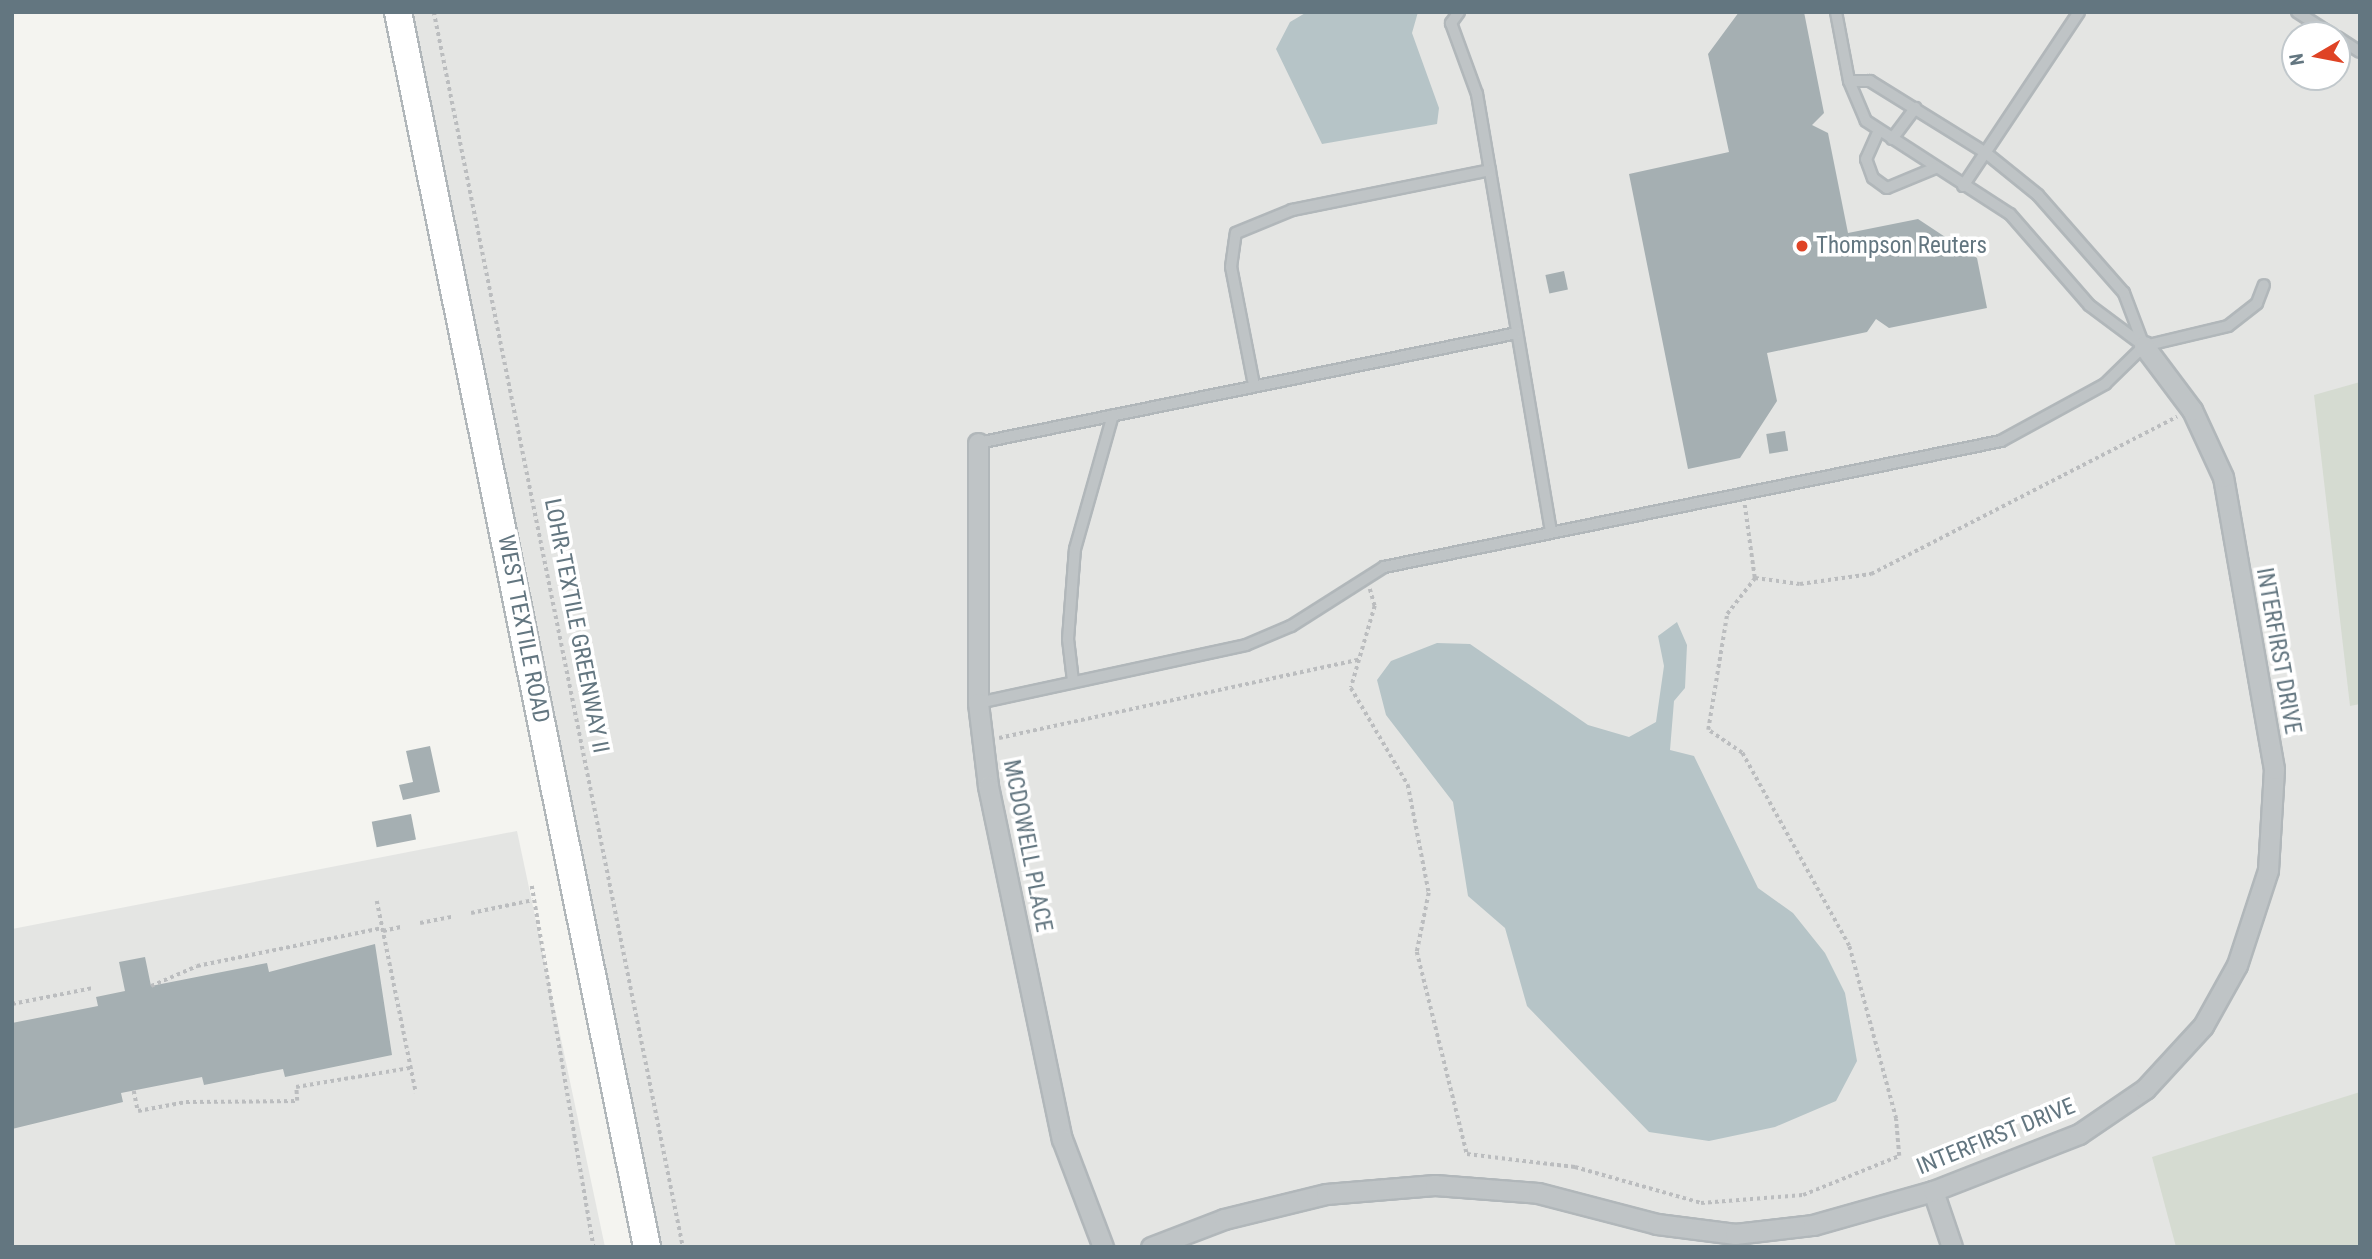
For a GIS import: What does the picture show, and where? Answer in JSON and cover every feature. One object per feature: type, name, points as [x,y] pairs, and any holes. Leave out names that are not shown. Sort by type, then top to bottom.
[{"type":"main road","name":"WEST TEXTILE ROAD","points":[[398,12],[647,1247]]},
{"type":"street","name":"INTERFIRST DRIVE","points":[[1150,1247],[1224,1219],[1326,1194],[1435,1185],[1538,1193],[1657,1224],[1735,1234],[1813,1225],[1933,1191],[2079,1134],[2145,1089],[2203,1026],[2237,965],[2268,870],[2274,769],[2223,477],[2192,410],[2144,346]]},
{"type":"street","name":"MCDOWELL PLACE","points":[[978,443],[978,703],[983,742],[1062,1139],[1103,1247]]},
{"type":"street","points":[[1933,1191],[1952,1247]]},
{"type":"lane","points":[[1459,12],[1451,23],[1477,94],[1551,532]]},
{"type":"lane","points":[[1836,12],[1849,81],[1866,121],[2010,214],[2089,305],[2144,346]]},
{"type":"lane","points":[[1963,186],[2079,12]]},
{"type":"lane","points":[[1849,81],[1870,81],[1986,153],[2038,195],[2124,293],[2144,346]]},
{"type":"lane","points":[[1892,139],[1914,108]]},
{"type":"lane","points":[[1879,130],[1866,159],[1873,178],[1887,188],[1935,168]]},
{"type":"lane","points":[[1254,385],[1231,267],[1236,233],[1292,210],[1490,170]]},
{"type":"lane","points":[[978,703],[1246,645],[1291,626],[1366,573],[1551,532],[2001,441],[2105,384],[2144,346],[2228,326],[2257,303],[2264,285]]},
{"type":"lane","points":[[978,443],[1517,332]]},
{"type":"lane","points":[[1073,681],[1068,639],[1074,550],[1114,415]]},
{"type":"path","name":"LOHR-TEXTILE GREENWAY II","points":[[434,12],[683,1247]]},
{"type":"path","points":[[1755,578],[1801,584],[1871,574],[2192,410]]},
{"type":"path","points":[[1366,573],[1375,606],[1351,688],[1408,785],[1429,893],[1417,952],[1466,1154],[1575,1167],[1701,1203],[1803,1195],[1899,1156],[1896,1119],[1849,946],[1742,753],[1708,730],[1727,614],[1755,578],[1744,493]]},
{"type":"path","points":[[983,742],[1360,659]]},
{"type":"path","points":[[532,886],[594,1247]]},
{"type":"path","points":[[471,913],[533,900]]},
{"type":"path","points":[[377,901],[416,1093]]},
{"type":"path","points":[[420,923],[451,917]]},
{"type":"path","points":[[151,986],[197,966],[401,927]]},
{"type":"path","points":[[12,1004],[93,988]]},
{"type":"path","points":[[134,1091],[138,1111],[186,1102],[297,1101],[296,1087],[410,1068]]},
{"type":"shaded area","points":[[398,12],[2360,12],[2360,1247],[647,1247]]},
{"type":"shaded area","points":[[1307,12],[1418,12],[1412,33],[1439,108],[1437,124],[1322,144],[1276,49],[1290,22]]},
{"type":"shaded area","points":[[2360,382],[2360,704],[2350,706],[2314,395]]},
{"type":"shaded area","points":[[1677,622],[1687,645],[1685,688],[1674,701],[1670,750],[1694,756],[1758,888],[1793,913],[1825,953],[1845,993],[1857,1061],[1836,1101],[1775,1127],[1709,1141],[1649,1132],[1527,1006],[1505,928],[1468,896],[1453,802],[1386,715],[1377,680],[1391,661],[1437,643],[1470,644],[1588,725],[1629,737],[1656,722],[1664,666],[1658,636]]},
{"type":"shaded area","points":[[517,831],[605,1247],[12,1247],[12,929]]},
{"type":"shaded area","points":[[2360,1092],[2360,1247],[2176,1247],[2152,1157]]},
{"type":"building","name":"Thompson Reuters","points":[[1739,12],[1804,12],[1824,113],[1812,125],[1828,133],[1848,233],[1918,219],[1977,258],[1987,308],[1889,328],[1876,319],[1867,332],[1767,353],[1777,401],[1740,458],[1688,469],[1629,174],[1729,152],[1708,54]]},
{"type":"building","points":[[1564,271],[1568,290],[1549,294],[1545,275]]},
{"type":"building","points":[[1785,431],[1788,451],[1769,454],[1766,434]]},
{"type":"building","points":[[430,746],[440,792],[403,800],[399,785],[413,782],[406,751]]},
{"type":"building","points":[[411,814],[416,840],[377,847],[372,822]]},
{"type":"building","points":[[375,944],[392,1055],[285,1077],[283,1069],[204,1085],[202,1077],[121,1093],[123,1102],[12,1129],[12,1023],[98,1006],[96,997],[125,991],[119,962],[145,957],[151,986],[267,963],[269,972]]},
{"type":"place","name":"Thompson Reuters","points":[[1802,246]]}]
